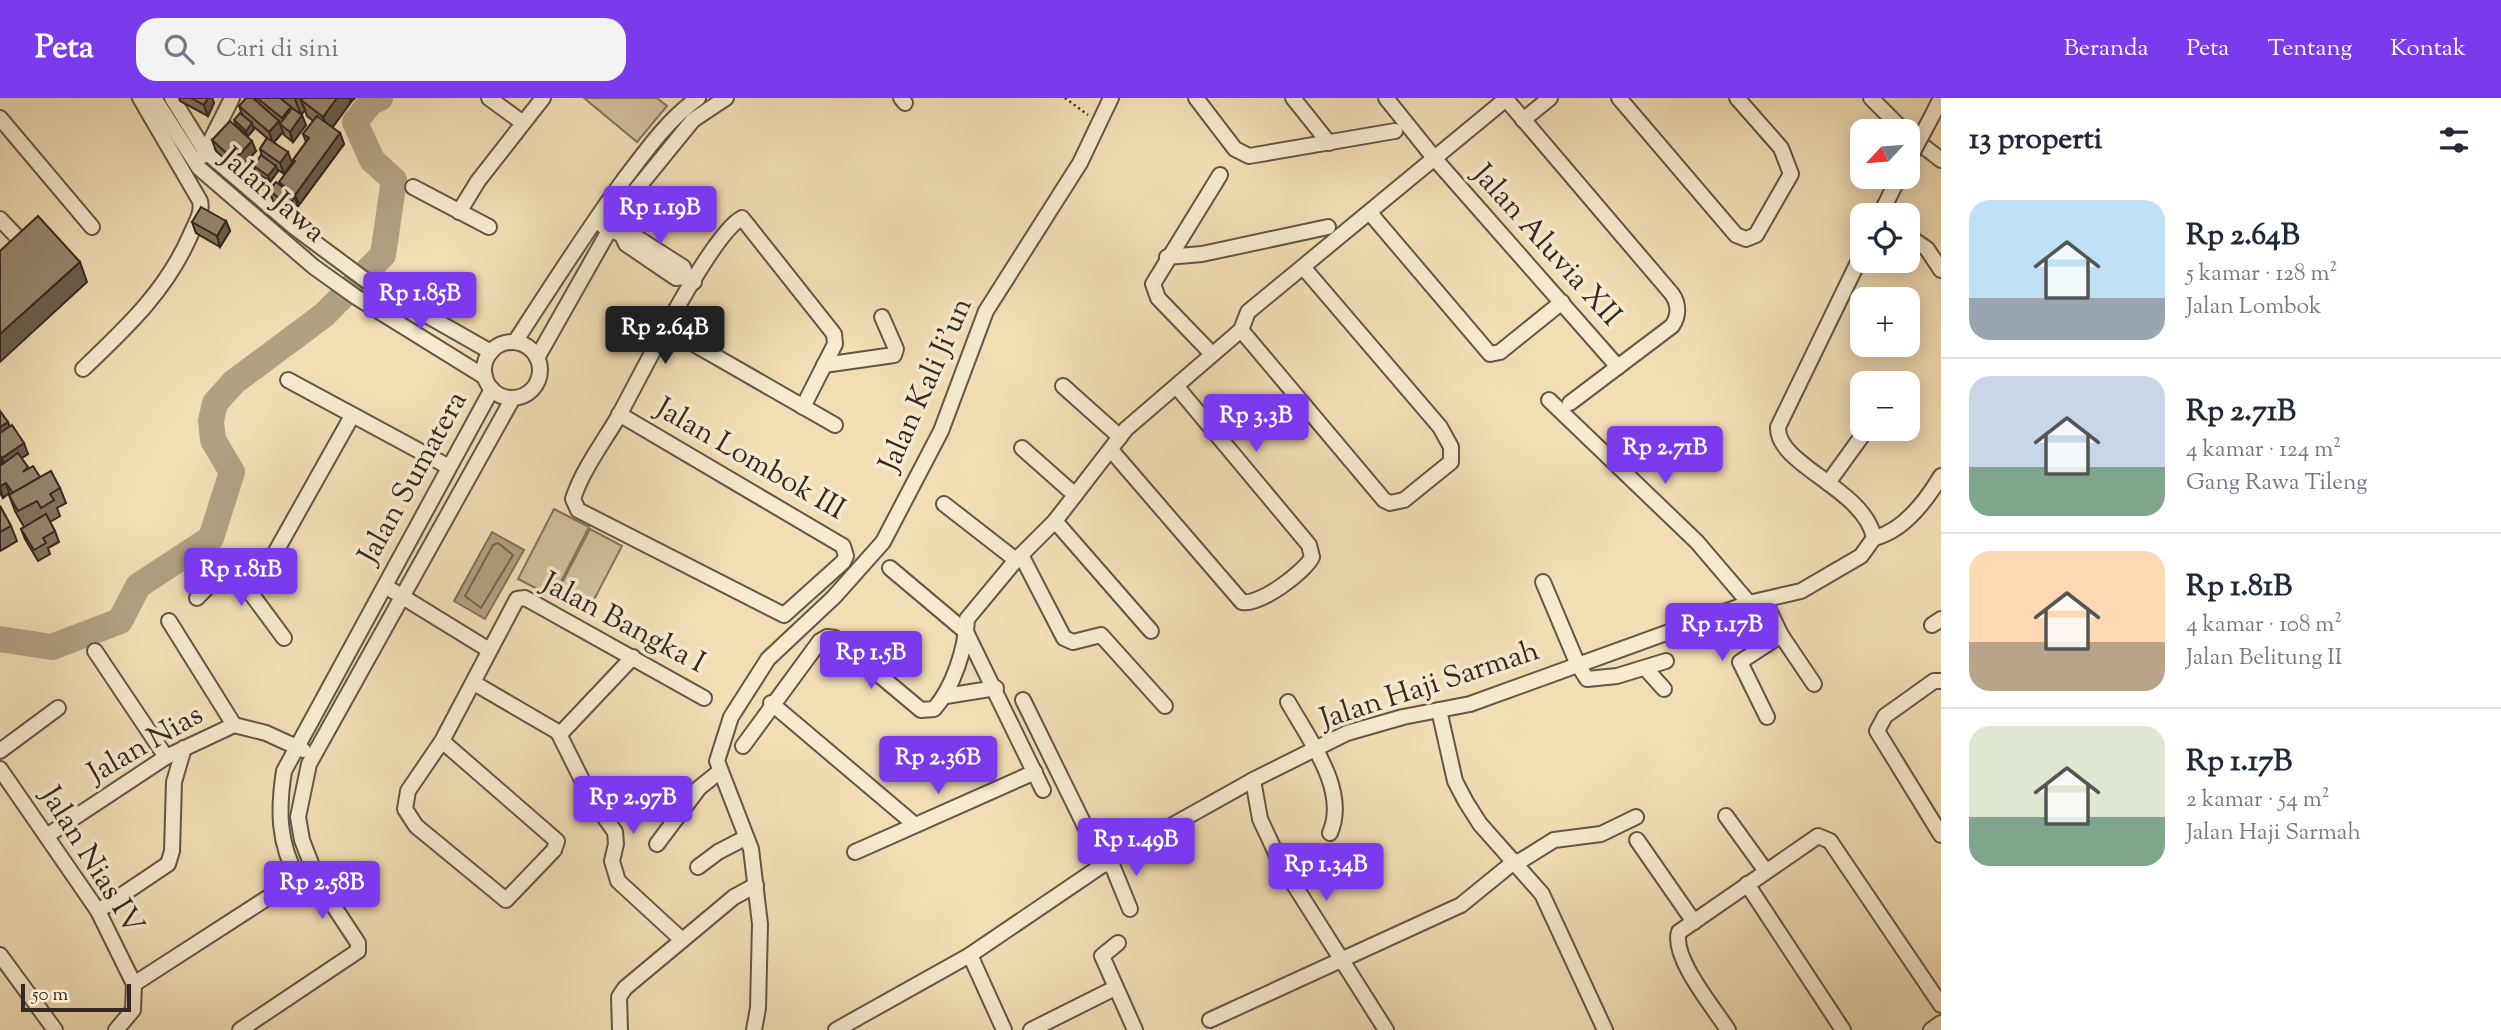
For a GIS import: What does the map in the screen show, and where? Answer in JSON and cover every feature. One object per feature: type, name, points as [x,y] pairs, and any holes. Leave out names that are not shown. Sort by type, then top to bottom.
[{"type":"street","points":[[83,369],[140,315],[163,287],[181,257],[201,211],[200,201],[140,98]]},
{"type":"street","name":"Jalan Jawa","points":[[154,98],[199,168],[332,281],[489,383]]},
{"type":"street","name":"Jalan Jawa","points":[[172,98],[205,151],[341,263],[368,282],[491,352]]},
{"type":"street","points":[[199,168],[232,98]]},
{"type":"street","points":[[489,98],[523,123]]},
{"type":"street","points":[[459,212],[543,98]]},
{"type":"street","points":[[670,98],[687,115]]},
{"type":"street","points":[[537,358],[616,232],[623,206],[698,98]]},
{"type":"street","points":[[515,342],[594,221],[657,136],[687,115],[726,98]]},
{"type":"street","name":"Jalan Kali Ji'un","points":[[719,772],[718,761],[731,717],[768,659],[834,597],[883,542],[941,431],[986,311],[1080,163],[1111,98]]},
{"type":"street","points":[[1293,98],[1329,143]]},
{"type":"street","name":"Jalan Aluvia XII","points":[[1386,98],[1435,159],[1618,367]]},
{"type":"street","points":[[1524,120],[1550,98]]},
{"type":"street","points":[[1619,98],[1736,235],[1746,239],[1756,235],[1791,174],[1781,148],[1737,98]]},
{"type":"street","points":[[1871,98],[1892,119]]},
{"type":"street","points":[[1920,138],[1941,98]]},
{"type":"street","points":[[743,746],[771,703],[820,641],[832,637],[921,710],[934,709],[946,696],[966,632],[967,619],[1018,558],[1055,521],[1115,444],[1241,330],[1248,312],[1505,99],[1672,294],[1678,314],[1672,327],[1570,403]]},
{"type":"street","points":[[1202,100],[1235,149],[1249,156],[1395,131]]},
{"type":"street","points":[[0,118],[92,227]]},
{"type":"street","points":[[1920,144],[1941,160]]},
{"type":"street","points":[[1212,354],[1158,298],[1153,288],[1167,257],[1220,175]]},
{"type":"street","points":[[413,187],[489,227]]},
{"type":"street","points":[[1370,213],[1485,352],[1494,355],[1500,352],[1562,302]]},
{"type":"street","points":[[619,414],[690,279],[742,218],[832,329],[835,344],[803,407]]},
{"type":"street","points":[[0,219],[19,239],[16,247],[0,262]]},
{"type":"street","points":[[594,221],[616,232],[626,244],[676,278],[690,279]]},
{"type":"street","points":[[1167,257],[1229,249],[1328,227]]},
{"type":"street","points":[[1920,244],[1927,249],[1941,270]]},
{"type":"street","points":[[332,281],[341,263]]},
{"type":"street","points":[[1241,330],[1384,500],[1390,503],[1404,500],[1451,461],[1451,447],[1440,426],[1303,267]]},
{"type":"street","points":[[1853,273],[1778,427],[1781,442],[1863,510],[1872,526],[1874,538]]},
{"type":"street","points":[[824,365],[894,355],[896,349],[882,317]]},
{"type":"street","points":[[666,328],[835,425]]},
{"type":"street","points":[[515,342],[528,347],[537,358],[540,373],[533,388],[513,398],[489,383],[485,363],[491,352],[502,344],[515,342]]},
{"type":"street","points":[[288,380],[449,467]]},
{"type":"street","name":"Jalan Sumatera","points":[[298,878],[284,845],[279,821],[284,771],[449,467],[489,383]]},
{"type":"street","points":[[1063,386],[1115,444],[1235,597],[1249,604],[1264,597],[1309,562],[1312,556],[1309,545],[1177,387]]},
{"type":"street","name":"Jalan Sumatera","points":[[240,1030],[359,951],[358,943],[319,884],[307,857],[298,817],[302,791],[314,755],[404,597],[442,521],[513,398]]},
{"type":"street","points":[[1549,400],[1757,601],[1814,684]]},
{"type":"street","name":"Jalan Lombok III","points":[[619,414],[843,546],[846,556],[843,562],[784,615],[578,510],[572,502],[574,494],[619,414]]},
{"type":"street","points":[[252,594],[352,415]]},
{"type":"street","points":[[1828,483],[1858,441]]},
{"type":"street","points":[[1022,448],[1075,495]]},
{"type":"street","name":"Jalan Haji Sarmah","points":[[835,1030],[970,955],[1107,863],[1253,779],[1315,750],[1372,725],[1470,704],[1757,601],[1801,591],[1823,581],[1861,556],[1874,538],[1888,534],[1927,501],[1941,475]]},
{"type":"street","points":[[944,504],[1018,558],[1064,638],[1073,642],[1101,635],[1165,706]]},
{"type":"street","points":[[1055,521],[1151,631]]},
{"type":"street","points":[[197,598],[230,568],[284,638]]},
{"type":"street","points":[[890,568],[966,632],[996,688],[1042,790]]},
{"type":"street","points":[[1544,582],[1578,666],[1590,680],[1646,669],[1666,661]]},
{"type":"street","points":[[385,586],[489,650],[442,741],[408,790],[405,803],[408,817],[416,827],[506,901],[554,850],[557,841],[442,741]]},
{"type":"street","name":"Jalan Bangka I","points":[[489,650],[517,599],[525,598],[704,698]]},
{"type":"street","points":[[169,621],[234,725]]},
{"type":"street","points":[[1767,717],[1740,662],[1781,635]]},
{"type":"street","points":[[95,651],[166,757]]},
{"type":"street","points":[[558,732],[563,731],[633,657]]},
{"type":"street","points":[[1646,669],[1664,689]]},
{"type":"street","points":[[1941,681],[1934,681],[1885,716],[1877,732],[1941,835]]},
{"type":"street","points":[[474,683],[558,732],[591,798],[615,832],[616,844],[612,861],[618,881],[681,939]]},
{"type":"street","points":[[946,696],[996,688]]},
{"type":"street","points":[[1023,700],[1130,909]]},
{"type":"street","points":[[1288,702],[1322,761],[1333,794],[1336,820],[1331,833]]},
{"type":"street","points":[[771,703],[914,824]]},
{"type":"street","points":[[0,751],[58,708]]},
{"type":"street","points":[[1439,710],[1455,781],[1480,824],[1542,894],[1605,1030]]},
{"type":"street","name":"Jalan Nias","points":[[48,835],[166,757],[234,725],[266,733],[314,755]]},
{"type":"street","points":[[98,911],[168,864],[172,851],[174,782],[184,748]]},
{"type":"street","name":"Jalan Nias IV","points":[[0,769],[98,911],[134,984]]},
{"type":"street","points":[[657,844],[699,788],[719,772],[751,849],[756,885],[760,924],[758,1008],[754,1030]]},
{"type":"street","points":[[855,852],[1035,772]]},
{"type":"street","points":[[1253,779],[1259,819],[1281,864],[1386,1030]]},
{"type":"street","points":[[1726,816],[1765,870]]},
{"type":"street","points":[[1210,1020],[1461,905],[1516,862],[1554,840],[1601,834],[1636,817]]},
{"type":"street","points":[[1728,1030],[1678,952],[1676,941],[1679,932],[1812,838],[1822,836],[1830,841],[1941,1005]]},
{"type":"street","points":[[698,867],[718,852],[745,838]]},
{"type":"street","points":[[1637,839],[1694,922]]},
{"type":"street","points":[[116,1030],[133,1010],[134,984],[313,869]]},
{"type":"street","points":[[298,878],[319,884]]},
{"type":"street","points":[[1747,884],[1843,1030]]},
{"type":"street","points":[[620,1030],[619,997],[625,988],[734,897],[756,885]]},
{"type":"street","points":[[1118,943],[1102,956],[1135,1030]]},
{"type":"street","points":[[0,955],[55,1030]]},
{"type":"street","points":[[970,955],[1004,1030]]},
{"type":"street","points":[[1031,1030],[1115,988]]},
{"type":"street","points":[[1931,1030],[1941,1023]]},
{"type":"path","points":[[1065,98],[1098,123]]},
{"type":"shaded area","points":[[584,98],[657,98],[667,106],[637,142]]},
{"type":"shaded area","points":[[554,509],[589,527],[553,597],[518,579]]},
{"type":"shaded area","points":[[590,529],[622,546],[586,615],[554,598]]},
{"type":"water","points":[[492,532],[524,550],[485,619],[454,601]]},
{"type":"building","points":[[191,98],[208,98],[204,105]]},
{"type":"building","points":[[246,98],[253,98],[279,121],[269,132],[239,106]]},
{"type":"building","points":[[257,98],[280,98],[291,107],[282,118]]},
{"type":"building","points":[[337,98],[323,117],[301,100]]},
{"type":"building","points":[[292,108],[302,115],[290,132],[280,124]]},
{"type":"building","points":[[240,113],[252,123],[246,131],[234,120]]},
{"type":"building","points":[[317,116],[340,133],[295,195],[279,182],[309,138],[303,134]]},
{"type":"building","points":[[230,121],[252,141],[234,160],[212,140]]},
{"type":"building","points":[[267,138],[288,152],[280,163],[260,149]]},
{"type":"building","points":[[261,155],[276,166],[268,176],[254,166]]},
{"type":"building","points":[[276,182],[295,197],[288,206],[269,190]]},
{"type":"building","points":[[201,207],[226,221],[217,236],[192,222]]},
{"type":"building","points":[[38,216],[80,262],[0,334],[0,251]]},
{"type":"building","points":[[0,411],[8,422],[0,427]]},
{"type":"building","points":[[12,425],[24,443],[2,458],[0,433]]},
{"type":"building","points":[[18,453],[28,467],[23,472],[33,466],[40,477],[13,493],[6,483],[0,486],[0,466]]},
{"type":"building","points":[[51,471],[60,488],[50,494],[54,500],[41,508],[37,501],[18,511],[9,495]]},
{"type":"building","points":[[0,506],[11,526],[0,532]]},
{"type":"building","points":[[46,514],[55,531],[43,538],[46,543],[34,550],[21,529]]},
{"type":"waterway","points":[[0,639],[52,647],[120,621],[138,586],[211,538],[232,472],[213,440],[211,421],[215,403],[234,382],[324,315],[383,255],[394,180],[372,160],[355,122],[371,102],[380,98]]}]
